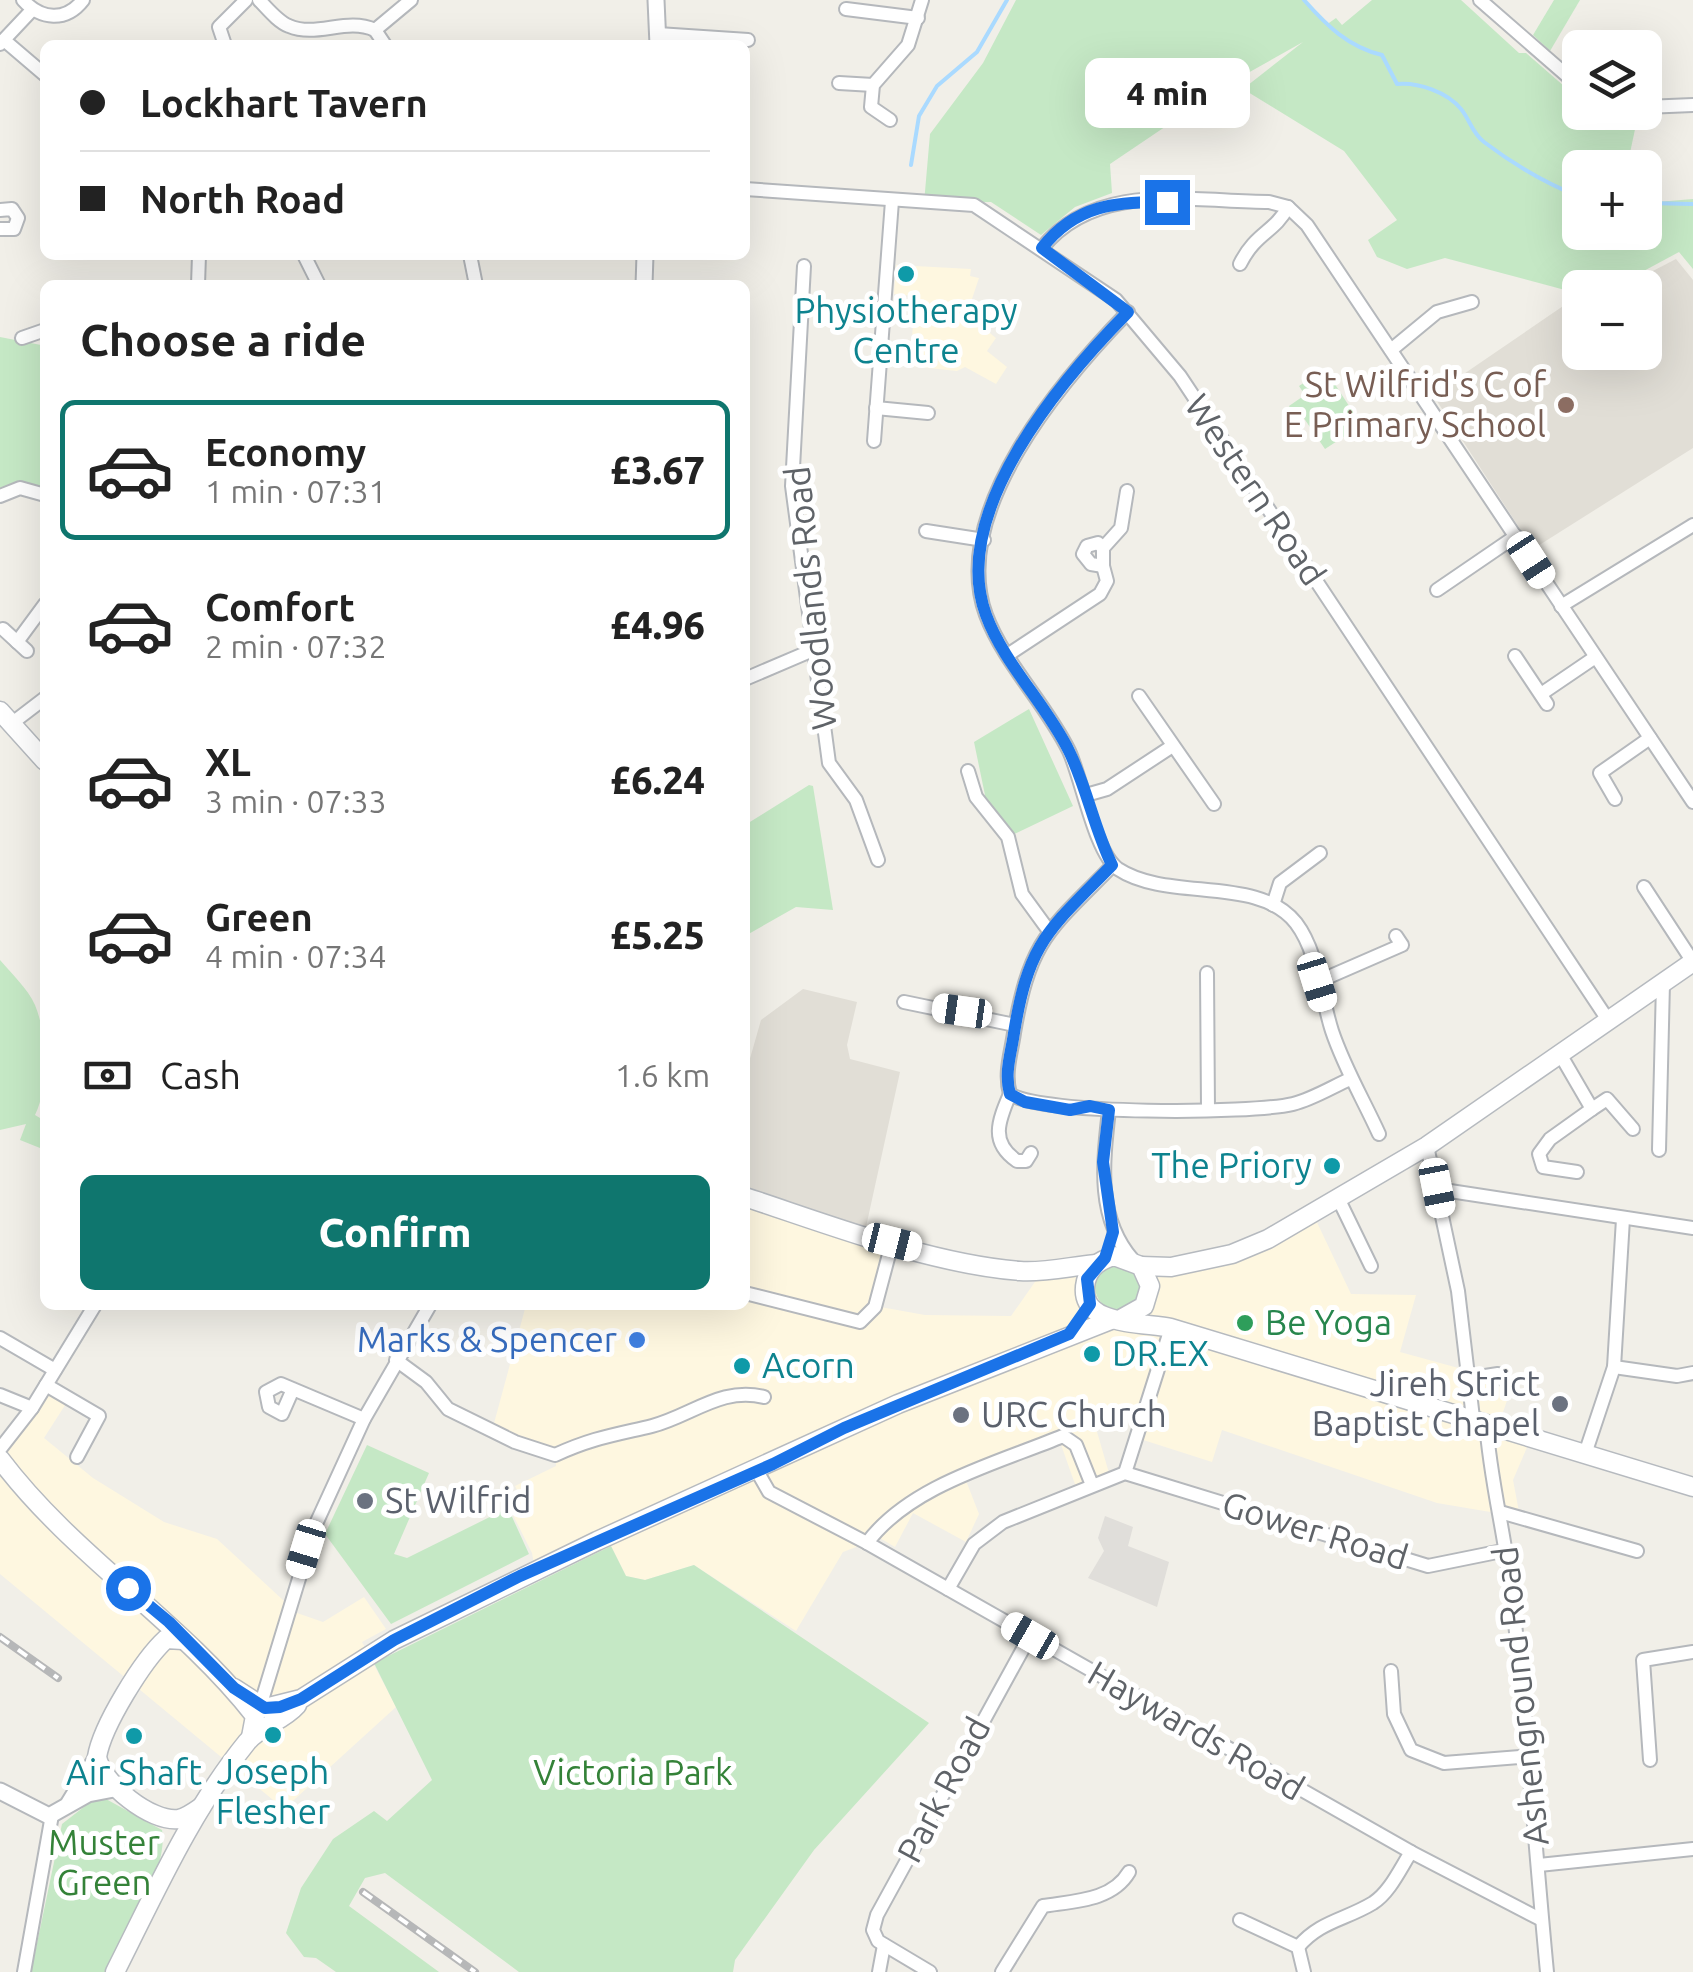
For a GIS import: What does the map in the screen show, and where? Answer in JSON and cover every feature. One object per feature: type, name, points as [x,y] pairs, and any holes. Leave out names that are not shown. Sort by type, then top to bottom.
[{"type":"main road","points":[[6,717],[40,756]]},
{"type":"main road","points":[[750,1199],[996,1268],[1044,1269],[1101,1261],[1171,1267],[1232,1254],[1268,1239],[1427,1146],[1693,962]]},
{"type":"main road","points":[[1069,1334],[1101,1261]]},
{"type":"main road","points":[[1137,1263],[1158,1317],[1172,1328]]},
{"type":"main road","points":[[115,1972],[174,1854],[256,1721],[456,1608],[844,1428],[1069,1334],[1137,1313],[1171,1267]]},
{"type":"main road","points":[[1044,1269],[1070,1276],[1115,1320],[1172,1328],[1693,1486]]},
{"type":"main road","points":[[0,1459],[150,1610],[169,1622],[183,1640],[237,1688],[256,1721]]},
{"type":"main road","points":[[149,1658],[150,1610]]},
{"type":"main road","points":[[183,1640],[166,1638],[149,1658],[104,1734],[97,1757],[114,1789],[163,1817],[182,1818],[201,1807]]},
{"type":"main road","points":[[256,1721],[290,1712],[301,1699]]},
{"type":"main road","points":[[163,1817],[174,1854]]},
{"type":"street","points":[[40,71],[2,42],[28,5],[56,16],[69,13],[84,0]]},
{"type":"street","points":[[224,40],[219,27],[246,0]]},
{"type":"street","points":[[259,0],[288,26],[319,30],[361,24],[375,30],[382,40]]},
{"type":"street","points":[[375,30],[392,6],[411,0]]},
{"type":"street","points":[[656,0],[658,40],[748,40]]},
{"type":"street","points":[[890,120],[871,108],[873,85],[908,45],[922,0]]},
{"type":"street","points":[[1480,0],[1562,71]]},
{"type":"street","points":[[846,9],[918,18]]},
{"type":"street","points":[[839,83],[873,85]]},
{"type":"street","points":[[1662,106],[1693,105]]},
{"type":"street","name":"Western Road","points":[[750,190],[974,205],[1042,248],[1128,312],[1190,391],[1608,1020]]},
{"type":"street","points":[[874,441],[892,201]]},
{"type":"street","points":[[1042,248],[1082,214],[1106,203],[1269,202],[1288,207],[1324,251],[1693,802]]},
{"type":"street","points":[[1240,264],[1252,239],[1277,223],[1288,207]]},
{"type":"street","points":[[0,210],[12,209],[18,218],[14,229],[0,229]]},
{"type":"street","name":"Woodlands Road","points":[[804,266],[792,486],[829,763],[856,800],[878,860]]},
{"type":"street","points":[[1390,350],[1436,312],[1472,302]]},
{"type":"street","points":[[1128,312],[1076,366],[1042,412],[1000,488],[984,540],[980,592],[991,627],[1069,752],[1112,865],[1134,878],[1204,892],[1238,894],[1273,905],[1295,922],[1310,950],[1350,1079],[1379,1134]]},
{"type":"street","points":[[22,338],[40,333]]},
{"type":"street","points":[[876,408],[928,413]]},
{"type":"street","points":[[0,496],[20,488],[40,493]]},
{"type":"street","points":[[1009,654],[1100,594],[1107,581],[1103,548],[1121,528],[1127,491]]},
{"type":"street","points":[[1561,606],[1693,525]]},
{"type":"street","points":[[926,531],[984,540]]},
{"type":"street","points":[[1438,590],[1516,536]]},
{"type":"street","points":[[1103,548],[1093,544],[1082,554],[1091,564],[1103,566]]},
{"type":"street","points":[[3,630],[22,646],[40,613]]},
{"type":"street","points":[[750,677],[813,650]]},
{"type":"street","points":[[1514,656],[1544,699],[1594,658]]},
{"type":"street","points":[[1139,696],[1170,748],[1214,804]]},
{"type":"street","points":[[6,717],[40,700]]},
{"type":"street","points":[[1615,798],[1600,774],[1650,738]]},
{"type":"street","points":[[1086,795],[1107,789],[1170,748]]},
{"type":"street","points":[[968,772],[976,797],[1008,836],[1022,894],[1049,931]]},
{"type":"street","points":[[1273,905],[1280,883],[1320,853]]},
{"type":"street","points":[[1031,1153],[1026,1161],[1017,1161],[999,1140],[996,1125],[1010,1094],[1007,1073],[1026,968],[1049,931],[1112,865]]},
{"type":"street","points":[[1644,887],[1693,962]]},
{"type":"street","points":[[1317,982],[1402,945],[1396,936]]},
{"type":"street","points":[[1207,973],[1208,1108]]},
{"type":"street","points":[[1659,1150],[1663,983]]},
{"type":"street","points":[[904,1002],[1016,1024]]},
{"type":"street","points":[[1560,1054],[1592,1109]]},
{"type":"street","points":[[1010,1094],[1025,1102],[1070,1110],[1090,1106],[1109,1110],[1208,1108],[1294,1104],[1350,1079]]},
{"type":"street","points":[[1578,1172],[1543,1167],[1539,1154],[1550,1139],[1607,1099],[1634,1129]]},
{"type":"street","points":[[1109,1110],[1103,1162],[1113,1232],[1137,1263]]},
{"type":"street","name":"Ashenground Road","points":[[1427,1146],[1507,1550],[1530,1756],[1547,1972]]},
{"type":"street","points":[[1437,1188],[1693,1228]]},
{"type":"street","points":[[1338,1198],[1371,1266]]},
{"type":"street","points":[[1586,1452],[1614,1367],[1624,1218]]},
{"type":"street","points":[[1101,1261],[1113,1232]]},
{"type":"street","points":[[750,1295],[860,1322],[875,1307],[892,1242]]},
{"type":"street","points":[[0,1449],[32,1408],[92,1310]]},
{"type":"street","points":[[256,1721],[310,1538],[364,1419],[427,1310]]},
{"type":"street","points":[[948,1590],[974,1544],[1003,1522],[1125,1473],[1172,1328]]},
{"type":"street","points":[[0,1338],[55,1370]]},
{"type":"street","points":[[396,1360],[426,1382],[448,1409],[516,1442],[555,1454],[598,1436],[653,1426],[723,1397],[764,1397]]},
{"type":"street","points":[[1614,1367],[1677,1376],[1693,1373]]},
{"type":"street","points":[[1472,1378],[1498,1374],[1509,1384]]},
{"type":"street","points":[[46,1385],[99,1416],[77,1457]]},
{"type":"street","points":[[293,1389],[364,1419]]},
{"type":"street","points":[[0,1396],[32,1408]]},
{"type":"street","points":[[866,1542],[886,1517],[917,1499],[1062,1436],[1076,1445],[1092,1485]]},
{"type":"street","name":"Haywards Road","points":[[757,1471],[769,1492],[866,1542],[1410,1852],[1542,1920]]},
{"type":"street","name":"Gower Road","points":[[1125,1473],[1428,1566],[1507,1550]]},
{"type":"street","points":[[1500,1512],[1637,1551]]},
{"type":"street","name":"Park Road","points":[[884,1944],[873,1930],[878,1914],[1030,1636]]},
{"type":"street","points":[[1650,1760],[1642,1660],[1693,1652]]},
{"type":"street","points":[[1391,1671],[1394,1714],[1411,1750],[1444,1764],[1530,1756]]},
{"type":"street","points":[[237,1688],[255,1687],[268,1676]]},
{"type":"street","points":[[69,1803],[97,1757]]},
{"type":"street","points":[[24,1972],[52,1815],[98,1790],[114,1789]]},
{"type":"street","points":[[0,1791],[36,1812],[52,1815]]},
{"type":"street","points":[[1539,1865],[1693,1849]]},
{"type":"street","points":[[1298,1947],[1313,1930],[1371,1904],[1385,1893],[1410,1852]]},
{"type":"street","points":[[1002,1972],[1043,1906],[1100,1896],[1121,1886],[1129,1872]]},
{"type":"street","points":[[1240,1920],[1298,1947]]},
{"type":"street","points":[[879,1972],[884,1944],[930,1972]]},
{"type":"street","points":[[1298,1947],[1304,1972]]},
{"type":"shaded area","name":"St Wilfrid's C of E Primary School","points":[[1676,259],[1693,280],[1693,448],[1533,549],[1433,395],[1562,307],[1562,370],[1662,370],[1662,270],[1655,270]]},
{"type":"shaded area","points":[[896,265],[971,269],[970,276],[979,278],[967,314],[996,338],[987,351],[1007,367],[996,384],[965,367],[957,371],[910,366],[915,296],[894,294]]},
{"type":"shaded area","points":[[803,989],[857,1002],[847,1045],[850,1059],[900,1072],[866,1227],[750,1191],[750,1058],[761,1020]]},
{"type":"shaded area","points":[[750,1199],[892,1243],[875,1306],[925,1315],[1011,1316],[1044,1269],[1141,1266],[1232,1254],[1313,1214],[1351,1294],[1416,1295],[1400,1352],[1513,1383],[1500,1421],[1534,1431],[1513,1480],[1520,1517],[1437,1503],[1222,1430],[1212,1462],[1137,1438],[1148,1404],[1093,1418],[1109,1473],[1076,1487],[1059,1439],[965,1478],[979,1514],[966,1542],[913,1513],[895,1547],[873,1534],[867,1543],[843,1552],[796,1631],[694,1565],[645,1580],[626,1576],[611,1546],[537,1581],[532,1553],[509,1507],[522,1500],[515,1486],[556,1466],[555,1455],[493,1427],[525,1310],[750,1310]]},
{"type":"shaded area","points":[[46,1385],[69,1399],[44,1438],[93,1478],[164,1522],[217,1539],[297,1613],[323,1622],[364,1597],[386,1629],[362,1642],[396,1707],[284,1809],[0,1574],[0,1449]]},
{"type":"shaded area","points":[[1105,1516],[1133,1527],[1128,1546],[1169,1562],[1157,1607],[1088,1578],[1104,1551],[1098,1538]]},
{"type":"green space","points":[[1016,0],[1302,0],[1326,25],[1336,18],[1342,25],[1372,0],[1461,0],[1519,53],[1526,53],[1562,84],[1562,130],[1635,130],[1631,150],[1562,150],[1562,250],[1662,250],[1662,202],[1693,199],[1693,269],[1679,252],[1646,270],[1562,270],[1562,289],[1445,258],[1407,269],[1377,257],[1368,240],[1397,220],[1344,151],[1243,89],[1303,42],[1230,83],[1110,164],[1112,193],[1075,207],[1041,235],[991,202],[924,203],[930,134],[983,63]]},
{"type":"green space","points":[[1554,0],[1580,0],[1550,51],[1533,35]]},
{"type":"green space","points":[[0,337],[40,345],[40,487],[21,483],[0,488]]},
{"type":"green space","points":[[1325,369],[1353,412],[1348,434],[1325,449],[1301,414],[1295,417],[1289,406],[1305,395],[1299,386]]},
{"type":"green space","points":[[1029,709],[1073,806],[1008,837],[983,806],[985,795],[974,742]]},
{"type":"green space","points":[[813,786],[833,910],[796,907],[750,933],[750,822]]},
{"type":"green space","points":[[0,960],[28,993],[40,1023],[40,1102],[35,1115],[40,1118],[40,1148],[20,1140],[26,1124],[0,1130]]},
{"type":"green space","points":[[1118,1264],[1134,1271],[1141,1287],[1134,1303],[1118,1310],[1102,1303],[1095,1287],[1102,1271]]},
{"type":"green space","points":[[367,1445],[429,1473],[394,1554],[407,1558],[508,1508],[529,1554],[391,1624],[325,1534]]},
{"type":"green space","name":"Victoria Park","points":[[611,1546],[626,1576],[645,1580],[694,1565],[929,1723],[814,1850],[735,1960],[733,1972],[519,1972],[385,1873],[365,1878],[349,1906],[439,1972],[336,1972],[316,1958],[304,1957],[286,1933],[301,1888],[333,1839],[374,1811],[387,1821],[432,1780],[374,1663]]},
{"type":"green space","name":"Muster Green","points":[[106,1799],[162,1830],[153,1882],[107,1972],[31,1972],[62,1824],[89,1803]]},
{"type":"waterway","points":[[911,165],[919,116],[937,86],[977,52],[1007,0]]},
{"type":"waterway","points":[[1304,0],[1338,34],[1382,55],[1397,84],[1423,87],[1448,98],[1461,109],[1484,142],[1562,189]]},
{"type":"waterway","points":[[1662,203],[1693,204]]},
{"type":"railway","points":[[0,1637],[58,1678]]},
{"type":"railway","points":[[363,1892],[475,1972]]},
{"type":"place","name":"Physiotherapy Centre","points":[[906,274]]},
{"type":"place","name":"St Wilfrid's C of E Primary School","points":[[1566,405]]},
{"type":"place","name":"The Priory","points":[[1332,1166]]},
{"type":"place","name":"Be Yoga","points":[[1245,1323]]},
{"type":"place","name":"Marks & Spencer","points":[[637,1340]]},
{"type":"place","name":"DR.EX","points":[[1092,1354]]},
{"type":"place","name":"Acorn","points":[[742,1366]]},
{"type":"place","name":"Jireh Strict Baptist Chapel","points":[[1560,1404]]},
{"type":"place","name":"URC Church","points":[[961,1415]]},
{"type":"place","name":"St Wilfrid","points":[[365,1501]]},
{"type":"place","name":"Joseph Flesher","points":[[273,1735]]},
{"type":"place","name":"Air Shaft","points":[[134,1736]]},
{"type":"route","points":[[128,1588],[176,1628],[183,1640],[234,1688],[265,1708],[280,1707],[301,1699],[394,1640],[520,1576],[898,1404],[1069,1334],[1090,1304],[1085,1288],[1087,1279],[1090,1270],[1105,1258],[1113,1232],[1103,1162],[1109,1110],[1090,1106],[1070,1110],[1025,1102],[1010,1094],[1007,1073],[1020,994],[1035,950],[1112,865],[1069,752],[985,614],[980,571],[989,517],[1000,488],[1042,412],[1076,366],[1128,312],[1084,275],[1042,248],[1061,228],[1097,206],[1128,201],[1167,202]]}]
